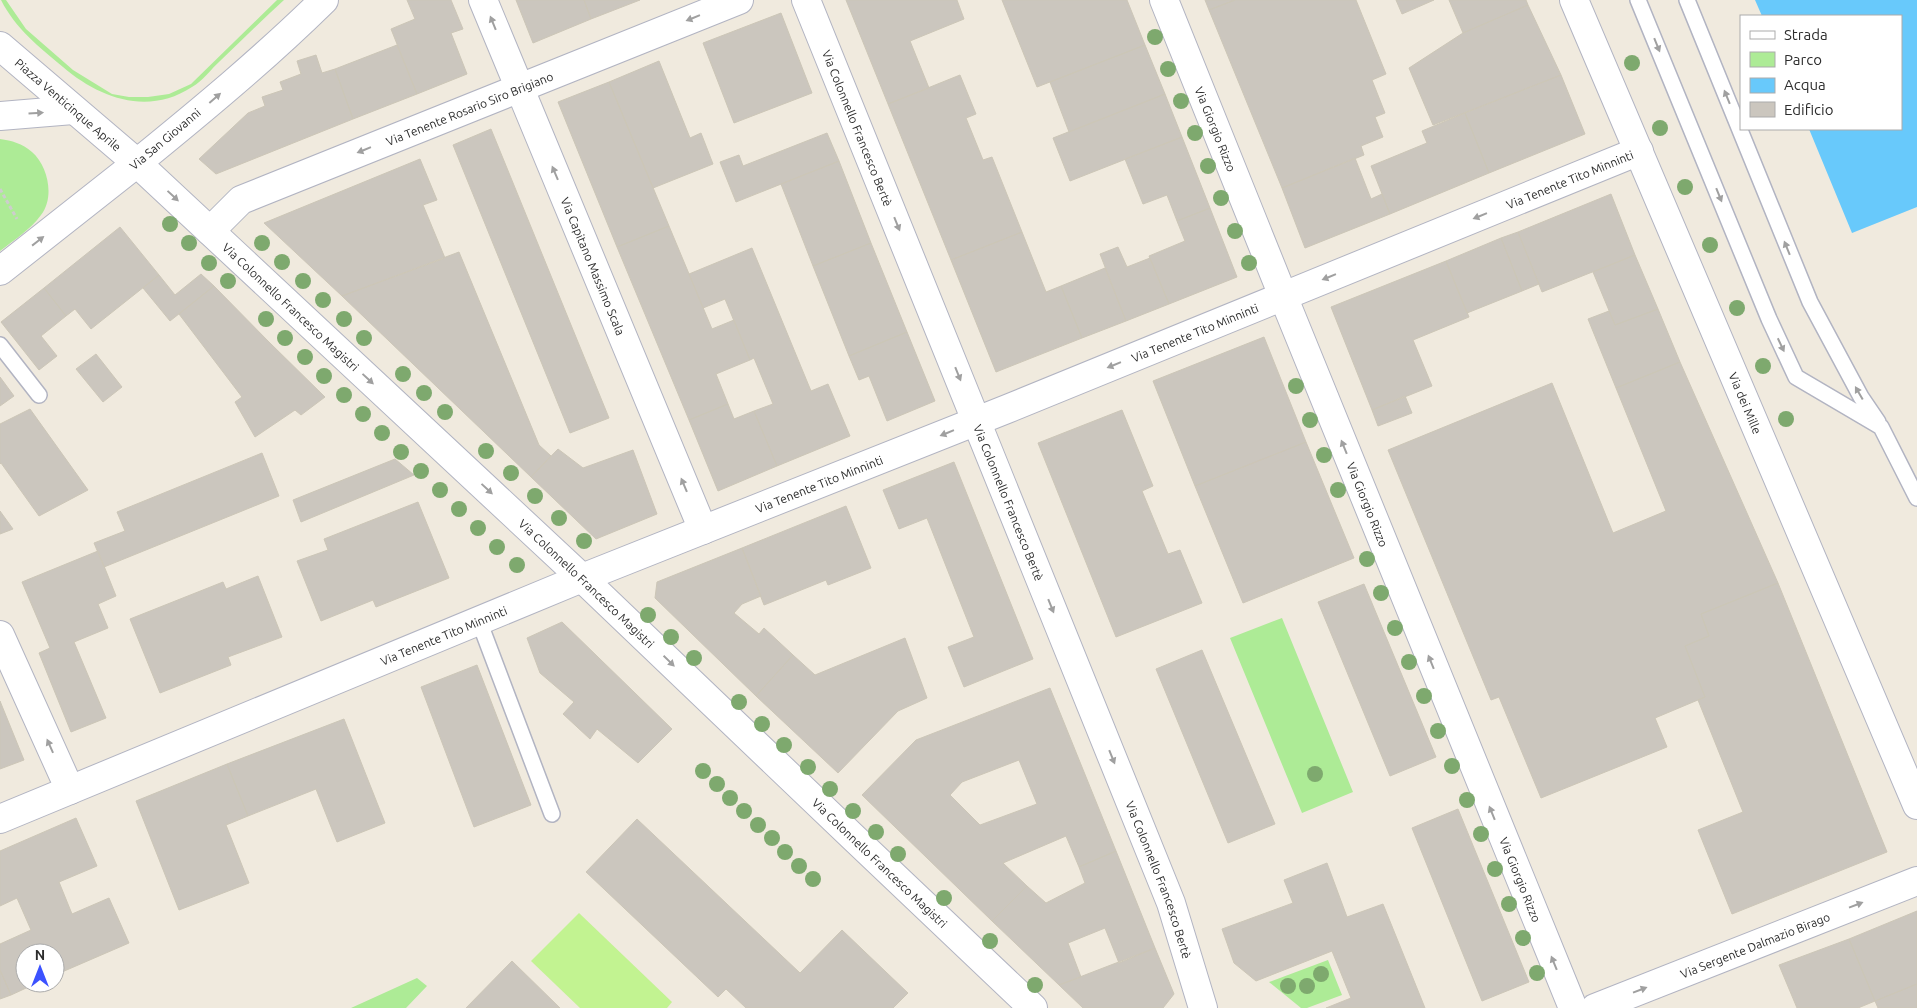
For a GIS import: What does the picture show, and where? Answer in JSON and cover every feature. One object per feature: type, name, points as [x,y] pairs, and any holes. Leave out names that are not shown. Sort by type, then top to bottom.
[{"type":"street","name":"Via San Giovanni","points":[[0,271],[178,130],[291,32],[324,0]]},
{"type":"street","name":"Via Capitano Massimo Scala","points":[[483,0],[703,530]]},
{"type":"street","name":"Via Tenente Rosario Siro Brigiano","points":[[210,231],[241,200],[739,0]]},
{"type":"street","name":"Via Colonnello Francesco Bertè","points":[[806,0],[1171,903],[1203,1008]]},
{"type":"street","name":"Via Giorgio Rizzo","points":[[1164,0],[1573,1008]]},
{"type":"street","name":"Via dei Mille","points":[[1574,0],[1917,805]]},
{"type":"street","name":"Piazza Venticinque Aprile","points":[[0,46],[137,163]]},
{"type":"street","points":[[0,116],[73,110]]},
{"type":"street","name":"Via Tenente Tito Minninti","points":[[0,819],[582,578],[977,421],[1638,151]]},
{"type":"street","name":"Via Colonnello Francesco Magistri","points":[[137,163],[582,578],[854,840],[1033,1008]]},
{"type":"street","points":[[0,635],[70,790]]},
{"type":"street","name":"Via Sergente Dalmazio Birago","points":[[1595,1008],[1917,881]]},
{"type":"lane","points":[[1638,0],[1769,319],[1796,377],[1881,427],[1917,498]]},
{"type":"lane","points":[[1687,0],[1810,302],[1862,397],[1881,427],[1917,476]]},
{"type":"lane","points":[[0,345],[39,395]]},
{"type":"lane","points":[[479,621],[552,814]]},
{"type":"path","points":[[0,189],[20,224]]},
{"type":"green space","points":[[1,0],[6,0],[26,29],[73,70],[112,94],[129,97],[148,97],[169,94],[191,84],[277,0],[284,0],[196,84],[175,96],[141,102],[108,95],[77,78],[45,52],[20,28]]},
{"type":"green space","points":[[0,139],[24,146],[38,158],[46,173],[49,191],[45,208],[37,220],[0,251]]},
{"type":"green space","points":[[1282,618],[1353,792],[1302,813],[1230,638]]},
{"type":"green space","points":[[579,913],[672,1002],[667,1008],[580,1008],[531,961]]},
{"type":"green space","points":[[1328,960],[1342,995],[1307,1008],[1301,1008],[1269,982]]},
{"type":"green space","points":[[417,978],[427,986],[406,1008],[351,1008]]},
{"type":"water","points":[[1755,0],[1917,0],[1917,207],[1852,233],[1809,130],[1902,130],[1902,15],[1762,15]]},
{"type":"building","points":[[407,0],[451,0],[463,29],[451,33],[467,74],[417,94],[391,29],[415,19]]},
{"type":"building","points":[[516,0],[584,0],[591,19],[533,43]]},
{"type":"building","points":[[584,0],[640,0],[591,19]]},
{"type":"building","points":[[846,0],[957,0],[964,19],[910,41],[929,88],[888,104]]},
{"type":"building","points":[[1002,0],[1127,0],[1145,45],[1037,87]]},
{"type":"building","points":[[1205,0],[1235,0],[1209,10]]},
{"type":"building","points":[[1235,0],[1356,0],[1386,74],[1372,80],[1385,113],[1375,117],[1383,137],[1361,146],[1364,155],[1282,188],[1209,10]]},
{"type":"building","points":[[1396,0],[1434,0],[1402,14]]},
{"type":"building","points":[[1449,0],[1526,0],[1528,5],[1463,33]]},
{"type":"building","points":[[1528,5],[1561,75],[1433,125],[1409,68],[1463,33]]},
{"type":"building","points":[[781,13],[812,93],[734,123],[703,43]]},
{"type":"building","points":[[397,45],[417,94],[353,119],[335,69]]},
{"type":"building","points":[[1145,45],[1165,94],[1069,132],[1050,82]]},
{"type":"building","points":[[316,55],[322,73],[335,69],[353,119],[216,174],[199,159],[248,113],[265,106],[262,97],[283,90],[280,82],[301,74],[297,61]]},
{"type":"building","points":[[659,61],[690,138],[701,133],[713,164],[653,188],[609,82]]},
{"type":"building","points":[[960,75],[976,114],[966,118],[983,160],[992,157],[1022,232],[951,260],[888,104]]},
{"type":"building","points":[[1561,75],[1585,134],[1489,173],[1465,113]]},
{"type":"building","points":[[609,82],[669,226],[617,247],[558,102]]},
{"type":"building","points":[[1165,94],[1182,137],[1070,181],[1053,138]]},
{"type":"building","points":[[1465,113],[1489,173],[1390,214],[1371,166],[1427,143],[1422,131]]},
{"type":"building","points":[[491,129],[609,418],[570,433],[453,145]]},
{"type":"building","points":[[827,133],[839,161],[736,202],[720,162],[739,155],[743,166]]},
{"type":"building","points":[[1182,137],[1210,208],[1177,221],[1167,195],[1143,204],[1125,159]]},
{"type":"building","points":[[1355,158],[1371,199],[1382,194],[1390,214],[1305,248],[1282,188]]},
{"type":"building","points":[[420,159],[437,200],[423,205],[445,258],[342,296],[264,223]]},
{"type":"building","points":[[839,161],[871,243],[813,266],[781,184]]},
{"type":"building","points":[[1611,194],[1635,255],[1542,292],[1518,232]]},
{"type":"building","points":[[1210,208],[1237,277],[1169,304],[1149,256],[1185,241],[1177,221]]},
{"type":"building","points":[[669,226],[712,329],[734,320],[750,360],[716,374],[728,404],[689,420],[617,247]]},
{"type":"building","points":[[120,227],[159,275],[91,329],[75,309],[66,316],[44,288]]},
{"type":"building","points":[[1022,232],[1046,292],[1061,286],[1082,338],[996,372],[951,260]]},
{"type":"building","points":[[1518,232],[1539,284],[1522,291],[1501,238]]},
{"type":"building","points":[[1501,238],[1522,291],[1467,313],[1446,261]]},
{"type":"building","points":[[871,243],[907,332],[849,356],[813,266]]},
{"type":"building","points":[[1118,247],[1127,267],[1150,258],[1169,304],[1126,321],[1100,254]]},
{"type":"building","points":[[752,248],[811,391],[828,384],[850,436],[777,466],[754,411],[773,404],[754,358],[750,360],[725,299],[703,308],[689,274]]},
{"type":"building","points":[[459,252],[539,445],[551,456],[531,477],[342,296]]},
{"type":"building","points":[[1635,255],[1658,309],[1615,325],[1593,272]]},
{"type":"building","points":[[1446,261],[1469,317],[1413,340],[1432,386],[1372,410],[1331,307]]},
{"type":"building","points":[[1105,268],[1126,321],[1082,338],[1061,286]]},
{"type":"building","points":[[201,274],[214,286],[170,321],[143,288],[159,275],[175,295]]},
{"type":"building","points":[[214,286],[325,397],[301,415],[295,410],[255,437],[235,402],[242,397],[179,314]]},
{"type":"building","points":[[44,288],[66,316],[41,336],[57,356],[39,370],[1,322]]},
{"type":"building","points":[[1658,309],[1680,362],[1616,388],[1588,319],[1609,311],[1615,325]]},
{"type":"building","points":[[907,332],[935,401],[887,421],[869,376],[859,380],[849,356]]},
{"type":"building","points":[[1264,337],[1306,442],[1195,486],[1153,381]]},
{"type":"building","points":[[96,354],[122,387],[103,402],[76,369]]},
{"type":"building","points":[[1680,362],[1778,583],[1701,614],[1709,636],[1685,646],[1705,697],[1655,718],[1667,747],[1541,798],[1499,697],[1491,700],[1388,450],[1552,383],[1613,533],[1666,511],[1616,388]]},
{"type":"building","points":[[0,377],[14,396],[0,406]]},
{"type":"building","points":[[1405,396],[1412,413],[1378,426],[1372,410]]},
{"type":"building","points":[[728,404],[734,419],[754,411],[777,466],[718,491],[689,420]]},
{"type":"building","points":[[30,409],[88,490],[39,516],[0,464],[0,424]]},
{"type":"building","points":[[1122,410],[1153,486],[1142,491],[1168,554],[1180,550],[1202,603],[1116,637],[1038,443]]},
{"type":"building","points":[[1306,442],[1354,558],[1243,603],[1195,486]]},
{"type":"building","points":[[558,449],[583,468],[633,450],[657,514],[596,539],[531,477]]},
{"type":"building","points":[[262,453],[279,496],[104,567],[94,543],[125,531],[117,512]]},
{"type":"building","points":[[395,459],[414,475],[301,522],[293,500]]},
{"type":"building","points":[[954,462],[1033,659],[964,687],[948,647],[974,637],[927,518],[899,529],[883,490]]},
{"type":"building","points":[[418,502],[449,578],[376,607],[373,600],[321,621],[297,561],[328,550],[324,539]]},
{"type":"building","points":[[846,506],[871,568],[828,585],[826,580],[764,605],[742,548]]},
{"type":"building","points":[[0,511],[13,529],[0,534]]},
{"type":"building","points":[[742,548],[761,596],[742,604],[734,613],[759,634],[764,628],[793,655],[756,696],[655,598],[657,582]]},
{"type":"building","points":[[98,551],[116,596],[98,604],[108,628],[74,642],[106,718],[71,732],[39,653],[50,648],[22,582]]},
{"type":"building","points":[[258,576],[282,637],[228,657],[231,665],[160,693],[130,619],[223,582],[226,589]]},
{"type":"building","points":[[1778,583],[1887,852],[1732,914],[1698,830],[1743,812],[1698,700],[1705,697],[1685,646],[1709,636],[1701,614]]},
{"type":"building","points":[[1364,584],[1436,757],[1390,776],[1318,602]]},
{"type":"building","points":[[562,622],[672,729],[638,763],[597,729],[590,739],[563,714],[574,702],[540,673],[527,638]]},
{"type":"building","points":[[905,638],[927,698],[898,711],[838,773],[756,696],[793,655],[815,675]]},
{"type":"building","points":[[1202,650],[1275,824],[1228,843],[1156,669]]},
{"type":"building","points":[[477,665],[531,805],[474,827],[421,687]]},
{"type":"building","points":[[1050,688],[1116,851],[1079,867],[1066,836],[1003,863],[1027,886],[992,921],[862,795],[916,740]],"holes":[[[1019,760],[1037,804],[980,825],[950,795],[962,782]]]},
{"type":"building","points":[[0,701],[24,760],[0,769]]},
{"type":"building","points":[[344,719],[385,823],[337,842],[316,789],[248,816],[227,764]]},
{"type":"building","points":[[227,764],[248,816],[226,825],[249,883],[179,910],[136,801]]},
{"type":"building","points":[[1458,809],[1529,982],[1482,1001],[1412,828]]},
{"type":"building","points":[[76,818],[97,866],[59,882],[72,914],[109,898],[129,943],[65,971],[65,943],[15,943],[15,993],[11,995],[0,970],[0,944],[31,930],[17,898],[0,906],[0,851]]},
{"type":"building","points":[[637,819],[800,973],[842,930],[908,993],[893,1008],[746,1008],[726,989],[718,997],[586,872]]},
{"type":"building","points":[[1116,851],[1155,948],[1119,963],[1105,928],[1068,943],[1081,977],[1059,985],[992,921],[1027,886],[1046,903],[1085,883],[1079,867]]},
{"type":"building","points":[[1327,863],[1347,917],[1383,904],[1425,1008],[1326,1008],[1351,998],[1332,951],[1256,981],[1234,963],[1222,929],[1293,903],[1284,880]]},
{"type":"building","points":[[1917,911],[1917,984],[1875,1001],[1849,939]]},
{"type":"building","points":[[1849,939],[1875,1001],[1858,1008],[1797,1008],[1779,965]]},
{"type":"building","points":[[1155,948],[1174,994],[1163,1008],[1083,1008],[1059,985]]},
{"type":"building","points":[[512,961],[560,1008],[466,1008]]},
{"type":"building","points":[[0,970],[11,995],[0,999]]},
{"type":"building","points":[[1917,984],[1917,1008],[1878,1008],[1875,1001]]}]
